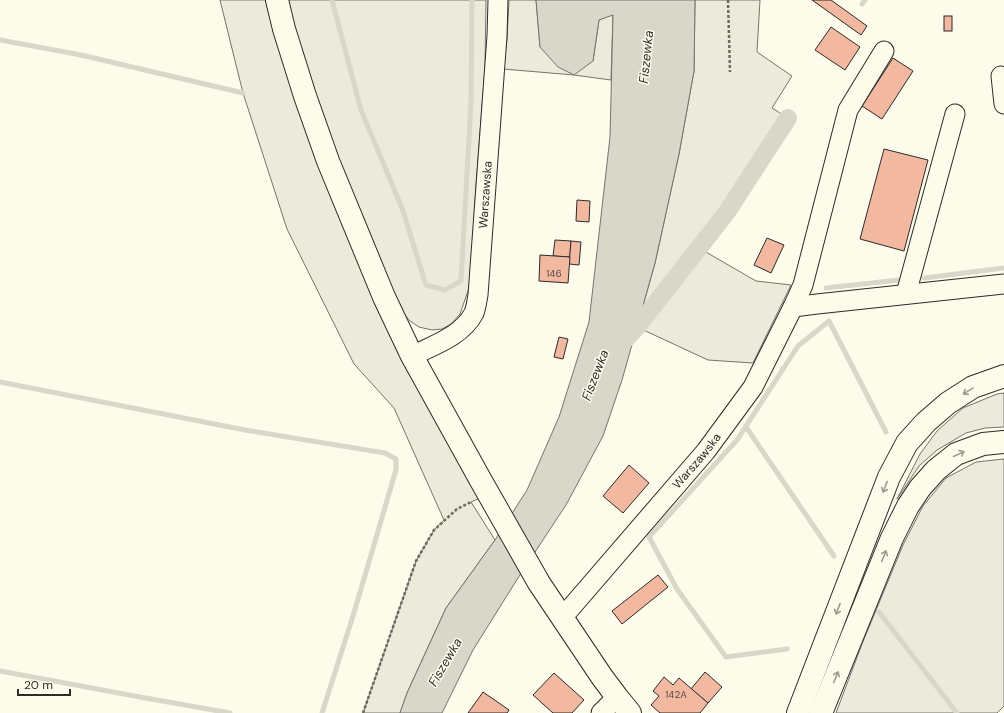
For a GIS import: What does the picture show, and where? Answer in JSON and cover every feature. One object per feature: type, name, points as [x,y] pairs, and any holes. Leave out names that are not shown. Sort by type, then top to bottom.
[{"type":"main road","points":[[277,0],[284,29],[305,96],[328,161],[384,297],[412,356],[539,583],[624,705]]},
{"type":"main road","points":[[798,713],[889,477],[907,444],[926,422],[948,403],[973,387],[1004,376]]},
{"type":"main road","points":[[821,713],[892,538],[908,506],[920,488],[936,470],[956,454],[983,444],[1004,442]]},
{"type":"lane","name":"Warszawska","points":[[412,356],[461,330],[474,313],[478,295],[491,128],[498,36],[498,0]]},
{"type":"lane","name":"Warszawska","points":[[562,618],[706,451],[753,386],[803,285],[848,110],[884,52]]},
{"type":"lane","points":[[1002,76],[1004,104]]},
{"type":"lane","points":[[906,294],[955,114]]},
{"type":"lane","points":[[793,307],[1004,284]]},
{"type":"lane","points":[[601,713],[624,705]]},
{"type":"path","points":[[728,0],[730,72]]},
{"type":"path","points":[[363,713],[416,561],[434,530],[457,509],[471,502]]},
{"type":"shaded area","points":[[220,0],[267,0],[482,497],[471,502],[495,540],[446,608],[407,693],[400,713],[363,713],[416,561],[434,530],[444,520],[394,408],[354,364],[287,229],[243,93]]},
{"type":"shaded area","points":[[286,0],[486,0],[485,67],[470,285],[460,314],[451,324],[442,329],[432,330],[419,327],[410,321],[404,314],[368,238],[322,116]]},
{"type":"shaded area","points":[[509,0],[536,0],[540,47],[593,61],[599,20],[613,14],[611,80],[574,75],[503,69],[507,40]]},
{"type":"shaded area","points":[[695,0],[760,0],[757,52],[792,76],[772,108],[788,118],[727,212],[699,248],[756,281],[791,285],[753,363],[708,360],[637,327],[655,263],[679,154],[694,71]]},
{"type":"shaded area","points":[[1004,393],[1004,427],[985,428],[966,433],[937,450],[919,466],[897,499],[920,454],[937,431],[963,408],[997,394]]},
{"type":"shaded area","points":[[1004,459],[1004,706],[997,713],[836,713],[862,644],[903,545],[923,506],[946,478],[976,462]]},
{"type":"water","name":"Fiszewka","points":[[536,0],[695,0],[694,71],[679,154],[655,263],[622,380],[603,436],[566,505],[473,650],[442,713],[400,713],[407,693],[446,608],[495,540],[527,490],[559,417],[589,322],[610,137],[613,15],[599,20],[593,61],[574,75],[558,67],[540,47]]},
{"type":"building","points":[[812,0],[831,0],[867,26],[861,35]]},
{"type":"building","points":[[944,16],[952,16],[952,31],[944,31]]},
{"type":"building","points":[[831,27],[860,47],[845,70],[815,50]]},
{"type":"building","points":[[893,58],[913,71],[882,119],[862,106]]},
{"type":"building","points":[[884,149],[928,160],[904,251],[860,239]]},
{"type":"building","points":[[577,200],[590,201],[589,222],[576,221]]},
{"type":"building","points":[[767,238],[784,245],[771,273],[754,265]]},
{"type":"building","points":[[555,240],[571,241],[570,257],[553,256]]},
{"type":"building","points":[[571,241],[581,242],[579,265],[569,264]]},
{"type":"building","points":[[540,255],[570,257],[568,283],[539,281]]},
{"type":"building","points":[[559,337],[568,339],[563,359],[554,357]]},
{"type":"building","points":[[629,465],[649,483],[623,513],[603,496]]},
{"type":"building","points":[[658,575],[668,587],[622,624],[612,611]]},
{"type":"building","points":[[705,672],[722,687],[708,703],[691,689]]},
{"type":"building","points":[[554,673],[584,700],[572,713],[553,713],[533,695]]},
{"type":"building","points":[[664,677],[673,685],[679,678],[708,703],[700,713],[660,713],[651,705],[659,696],[653,691]]},
{"type":"building","points":[[483,692],[509,710],[507,713],[468,713]]},
{"type":"waterway","points":[[332,0],[361,110],[402,208],[426,285],[445,290],[461,281],[471,102],[472,0]]},
{"type":"waterway","points":[[862,4],[865,0]]},
{"type":"waterway","points":[[0,40],[81,55],[243,93]]},
{"type":"waterway","points":[[621,344],[637,327],[727,212],[788,118]]},
{"type":"waterway","points":[[924,278],[1004,268]]},
{"type":"waterway","points":[[826,288],[899,280]]},
{"type":"waterway","points":[[787,649],[726,657],[677,589],[649,537],[737,440],[798,346],[829,321],[886,432]]},
{"type":"waterway","points":[[0,382],[245,430],[385,453],[396,459],[396,470],[353,616],[322,713]]},
{"type":"waterway","points":[[746,427],[834,556]]},
{"type":"waterway","points":[[879,612],[957,713]]},
{"type":"waterway","points":[[0,671],[230,713]]}]
